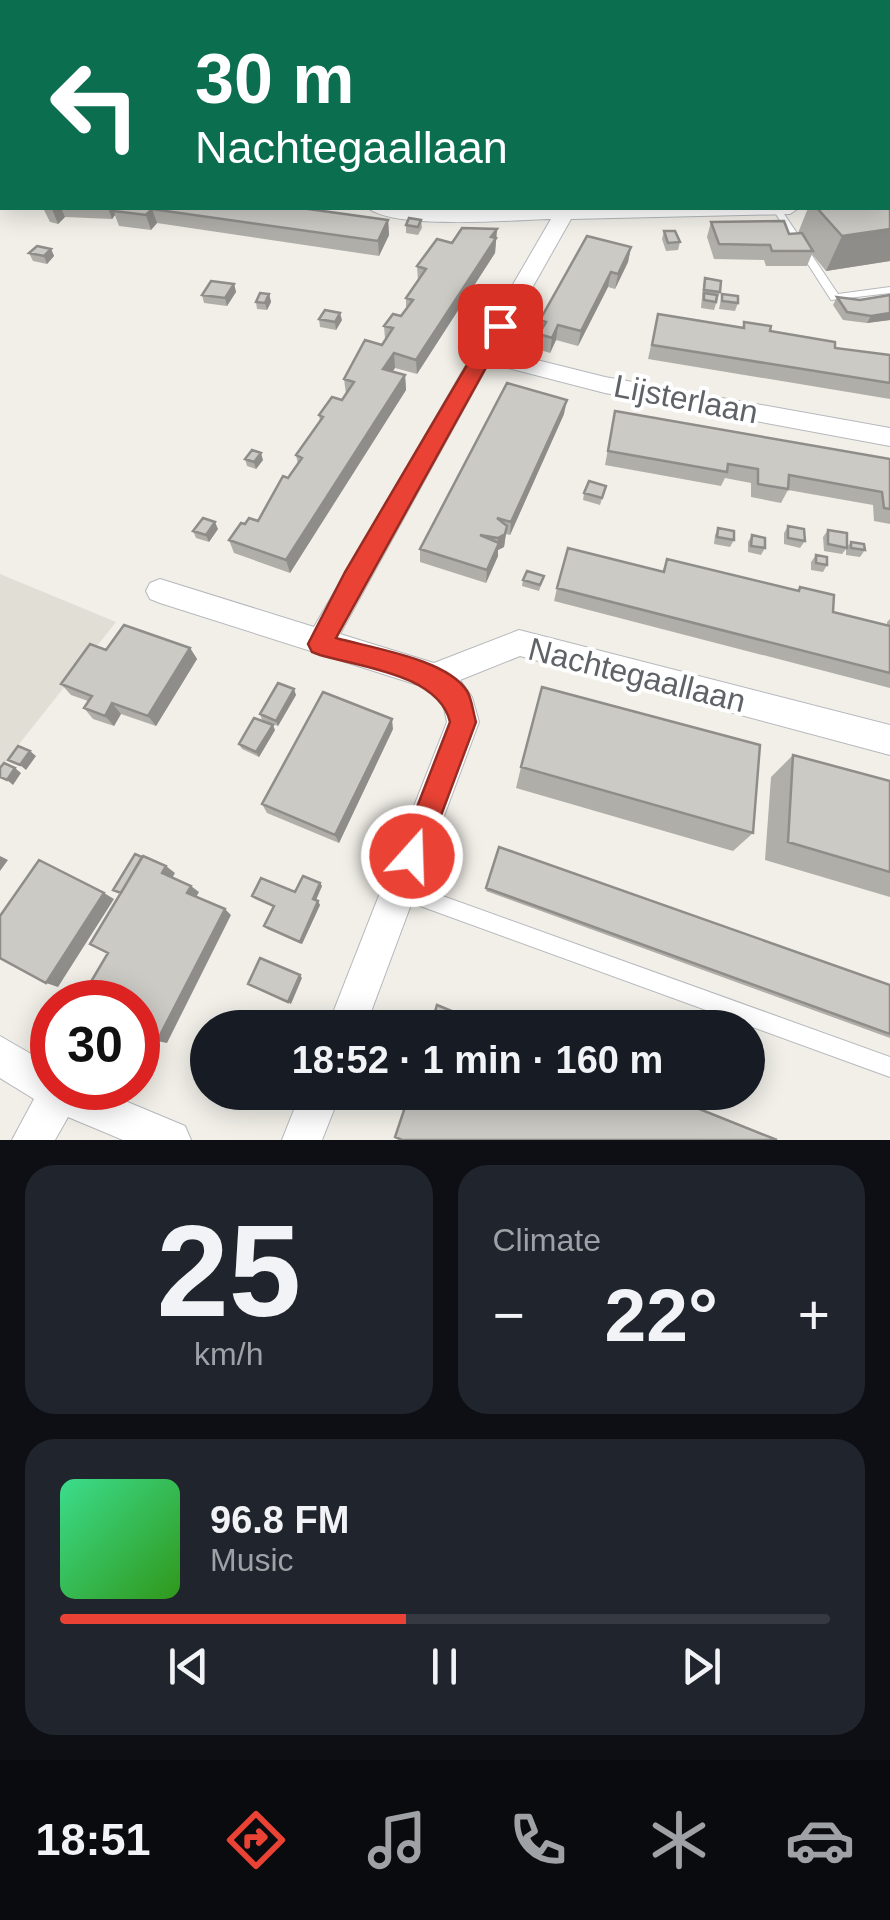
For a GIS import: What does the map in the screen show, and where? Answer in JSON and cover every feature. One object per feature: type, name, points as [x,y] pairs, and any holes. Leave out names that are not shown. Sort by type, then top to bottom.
[{"type":"street","points":[[392,210],[434,216],[705,210]]},
{"type":"street","points":[[320,644],[353,579],[564,214]]},
{"type":"street","name":"Lijsterlaan","points":[[483,354],[605,385],[890,437]]},
{"type":"street","points":[[160,591],[434,677],[457,697],[463,722],[353,1010]]},
{"type":"street","name":"Nachtegaallaan","points":[[434,677],[519,642],[890,740]]},
{"type":"street","points":[[0,1056],[30,1074]]},
{"type":"street","points":[[32,1140],[50,1110]]},
{"type":"street","points":[[102,1110],[172,1140]]},
{"type":"street","points":[[302,1140],[314,1110]]},
{"type":"lane","points":[[777,210],[835,298],[890,290]]},
{"type":"lane","points":[[400,890],[890,1067]]},
{"type":"shaded area","points":[[0,574],[116,622],[0,768]]},
{"type":"building","points":[[115,210],[151,210],[146,215]]},
{"type":"building","points":[[159,210],[316,210],[388,220],[378,241]]},
{"type":"building","points":[[819,210],[890,210],[890,229],[842,236]]},
{"type":"building","points":[[409,218],[421,220],[418,227],[406,225]]},
{"type":"building","points":[[784,221],[789,234],[802,233],[813,251],[772,251],[770,245],[719,244],[711,222]]},
{"type":"building","points":[[462,228],[497,229],[491,237],[496,238],[416,360],[394,353],[383,369],[405,375],[286,560],[229,540],[241,523],[249,518],[258,521],[283,476],[288,478],[302,458],[296,455],[323,417],[319,415],[332,397],[342,400],[354,382],[344,379],[365,340],[382,345],[393,328],[384,326],[393,314],[401,316],[413,300],[406,298],[426,269],[417,266],[437,239],[452,243]]},
{"type":"building","points":[[664,231],[675,231],[680,242],[668,243]]},
{"type":"building","points":[[587,236],[631,247],[618,274],[611,272],[581,331],[558,325],[552,338],[539,334],[546,322],[540,320]]},
{"type":"building","points":[[37,246],[51,249],[44,256],[29,253]]},
{"type":"building","points":[[705,278],[721,281],[720,292],[704,290]]},
{"type":"building","points":[[211,281],[234,284],[225,298],[202,295]]},
{"type":"building","points":[[260,293],[269,294],[265,303],[256,302]]},
{"type":"building","points":[[704,293],[717,295],[716,302],[704,300]]},
{"type":"building","points":[[722,294],[738,296],[738,303],[722,301]]},
{"type":"building","points":[[890,295],[890,313],[871,316],[847,312],[837,297],[860,300]]},
{"type":"building","points":[[325,310],[340,313],[335,322],[319,319]]},
{"type":"building","points":[[658,314],[744,328],[744,322],[771,326],[770,331],[835,342],[835,348],[890,355],[890,383],[652,345]]},
{"type":"building","points":[[507,383],[567,400],[511,522],[497,518],[507,526],[505,534],[498,538],[480,535],[499,543],[487,570],[420,549]]},
{"type":"building","points":[[615,411],[890,459],[890,509],[884,508],[882,492],[789,475],[788,489],[758,484],[758,469],[728,464],[727,472],[608,451]]},
{"type":"building","points":[[252,450],[261,453],[254,462],[245,459]]},
{"type":"building","points":[[589,481],[606,486],[602,498],[584,493]]},
{"type":"building","points":[[203,518],[215,522],[206,535],[193,531]]},
{"type":"building","points":[[788,526],[804,529],[805,541],[788,538]]},
{"type":"building","points":[[718,528],[734,531],[734,540],[717,537]]},
{"type":"building","points":[[828,530],[847,533],[847,548],[828,544]]},
{"type":"building","points":[[752,535],[765,538],[765,548],[751,546]]},
{"type":"building","points":[[851,542],[864,544],[865,550],[851,548]]},
{"type":"building","points":[[568,548],[664,572],[667,559],[799,591],[800,587],[834,595],[833,612],[890,626],[890,673],[557,588]]},
{"type":"building","points":[[816,555],[827,557],[827,565],[816,563]]},
{"type":"building","points":[[527,571],[544,576],[540,585],[523,580]]},
{"type":"building","points":[[124,625],[190,648],[148,716],[112,703],[105,716],[84,708],[92,696],[61,684],[90,644],[106,650]]},
{"type":"building","points":[[278,683],[294,689],[276,721],[260,714]]},
{"type":"building","points":[[542,687],[760,745],[753,833],[521,767]]},
{"type":"building","points":[[323,692],[392,719],[335,835],[262,804]]},
{"type":"building","points":[[254,718],[273,725],[256,752],[239,744]]},
{"type":"building","points":[[18,746],[30,751],[20,765],[8,760]]},
{"type":"building","points":[[793,755],[890,781],[890,872],[788,842]]},
{"type":"building","points":[[4,763],[15,768],[7,780],[0,777]]},
{"type":"building","points":[[499,847],[890,985],[890,1034],[486,888]]},
{"type":"building","points":[[135,854],[142,857],[121,893],[113,890]]},
{"type":"building","points":[[143,856],[166,866],[162,873],[191,886],[187,893],[225,909],[160,1035],[160,980],[92,980],[108,953],[90,944]]},
{"type":"building","points":[[39,860],[104,893],[48,980],[40,980],[0,958],[0,916]]},
{"type":"building","points":[[303,876],[320,883],[313,899],[318,901],[300,942],[264,926],[274,906],[252,896],[261,878],[295,892]]},
{"type":"building","points":[[260,958],[300,975],[288,1002],[248,984]]},
{"type":"building","points":[[404,1110],[702,1110],[777,1140],[402,1140],[395,1137]]},
{"type":"route","points":[[412,856],[463,722],[457,697],[434,677],[320,644],[353,579],[500,326]]}]
